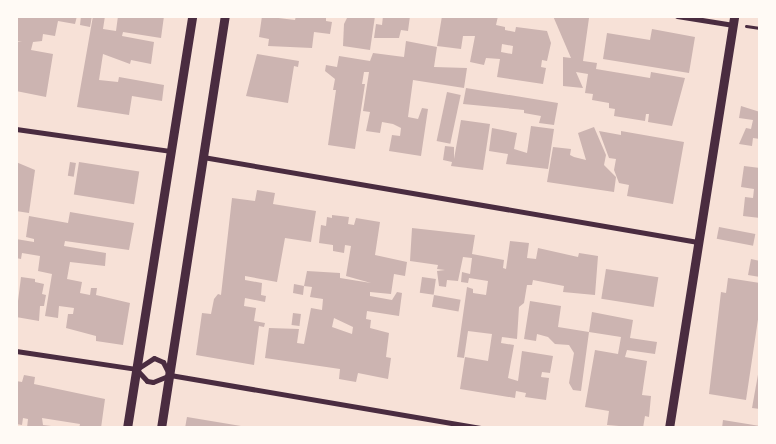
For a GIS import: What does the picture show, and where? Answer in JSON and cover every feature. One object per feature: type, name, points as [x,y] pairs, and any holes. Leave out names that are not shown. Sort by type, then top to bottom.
[{"type":"street","points":[[127,428],[192,16]]},
{"type":"street","points":[[161,428],[225,16]]},
{"type":"street","points":[[669,428],[734,21],[677,16]]},
{"type":"street","points":[[16,129],[171,151]]},
{"type":"street","points":[[203,157],[698,242]]},
{"type":"street","points":[[16,351],[136,369],[147,381],[154,382],[170,375],[481,428]]},
{"type":"street","points":[[136,369],[154,358],[163,362],[170,375]]},
{"type":"building","points":[[16,16],[77,16],[75,24],[58,21],[55,36],[43,34],[42,41],[33,42],[31,50],[53,54],[46,97],[16,91],[16,42],[22,41],[16,41]]},
{"type":"building","points":[[81,16],[92,16],[90,27],[80,25]]},
{"type":"building","points":[[93,16],[105,16],[103,29],[116,31],[118,16],[164,16],[161,38],[123,32],[122,36],[154,42],[151,64],[131,60],[130,64],[103,54],[99,80],[118,82],[119,77],[164,85],[162,101],[132,96],[129,115],[77,107]]},
{"type":"building","points":[[262,16],[295,20],[296,16],[326,16],[326,21],[332,22],[330,34],[314,32],[312,48],[268,46],[269,39],[259,37]]},
{"type":"building","points":[[348,16],[375,16],[370,50],[343,46],[344,24]]},
{"type":"building","points":[[383,16],[410,16],[408,31],[401,30],[399,38],[374,38],[376,24],[382,25]]},
{"type":"building","points":[[442,16],[498,16],[496,25],[505,27],[505,30],[515,32],[516,27],[547,31],[551,43],[547,61],[542,60],[541,67],[546,68],[543,84],[497,77],[500,59],[486,58],[484,65],[470,62],[475,36],[463,36],[461,49],[437,46]],"holes":[[[502,44],[513,46],[512,54],[501,52]]]},
{"type":"building","points":[[553,16],[589,18],[583,61],[597,63],[596,69],[650,78],[651,72],[685,78],[672,126],[648,122],[649,114],[646,114],[645,121],[614,116],[615,109],[609,108],[609,103],[592,100],[593,94],[585,93],[588,74],[576,72],[583,88],[563,86],[563,57],[571,58]]},
{"type":"building","points":[[652,29],[695,37],[689,73],[603,59],[607,33],[650,40]]},
{"type":"building","points":[[406,41],[437,47],[434,67],[467,68],[464,88],[413,80],[408,117],[418,119],[422,108],[428,109],[421,156],[389,151],[392,135],[400,136],[401,128],[393,124],[382,122],[380,133],[366,131],[370,112],[363,111],[369,72],[364,72],[362,84],[365,84],[355,149],[328,145],[336,90],[333,90],[335,79],[325,71],[326,65],[337,67],[339,56],[370,61],[373,53],[404,57]]},
{"type":"building","points":[[257,54],[299,61],[298,67],[294,66],[288,103],[246,96]]},
{"type":"building","points":[[466,88],[558,103],[554,125],[539,123],[541,116],[524,113],[524,110],[463,104]]},
{"type":"building","points":[[447,92],[461,95],[450,144],[437,141]]},
{"type":"building","points":[[741,106],[760,112],[760,139],[753,138],[752,146],[739,144],[746,128],[751,129],[753,120],[739,118]]},
{"type":"building","points":[[461,120],[490,124],[483,170],[451,166],[452,162],[443,160],[445,146],[454,147],[454,159]]},
{"type":"building","points":[[531,126],[554,129],[548,169],[506,164],[508,154],[489,151],[492,128],[517,133],[514,149],[527,153]]},
{"type":"building","points":[[594,127],[606,155],[604,165],[616,177],[614,192],[547,182],[553,147],[571,149],[570,155],[586,160],[578,133]]},
{"type":"building","points":[[599,131],[621,135],[621,131],[684,142],[673,204],[627,196],[629,185],[619,183],[614,170],[616,159],[609,158]]},
{"type":"building","points":[[16,162],[35,170],[29,213],[16,211]]},
{"type":"building","points":[[70,162],[76,163],[74,177],[68,176]]},
{"type":"building","points":[[79,162],[139,172],[134,204],[74,195]]},
{"type":"building","points":[[744,166],[760,168],[760,218],[743,216],[745,197],[753,198],[754,189],[741,187]]},
{"type":"building","points":[[257,190],[275,193],[273,204],[316,211],[311,242],[285,238],[277,282],[245,276],[245,280],[262,283],[261,295],[266,296],[265,302],[245,298],[244,306],[256,308],[254,321],[265,323],[264,327],[259,326],[254,365],[196,355],[202,313],[211,314],[214,299],[218,294],[221,295],[232,198],[255,201]]},
{"type":"building","points":[[70,212],[134,223],[129,250],[65,241],[64,246],[106,253],[105,266],[70,262],[67,279],[82,282],[80,293],[90,295],[91,288],[97,288],[96,295],[130,303],[123,345],[96,341],[96,336],[66,328],[68,314],[73,314],[74,308],[59,306],[58,318],[45,316],[52,274],[38,271],[40,256],[22,253],[21,259],[16,258],[16,239],[34,242],[34,239],[26,237],[29,216],[68,223]]},
{"type":"building","points":[[332,215],[349,217],[348,224],[354,225],[356,218],[380,222],[375,255],[407,262],[405,276],[394,274],[391,294],[370,292],[370,296],[392,300],[397,292],[402,293],[399,316],[367,311],[366,319],[371,320],[370,328],[389,333],[386,357],[391,358],[388,379],[358,373],[356,382],[339,379],[340,369],[265,358],[269,328],[299,329],[297,343],[304,344],[311,308],[322,310],[323,299],[310,297],[312,287],[304,286],[307,271],[340,273],[340,278],[371,283],[346,276],[351,246],[345,245],[344,253],[333,251],[333,245],[319,243],[321,225],[326,226],[327,217],[332,218]],"holes":[[[334,318],[353,327],[352,334],[332,327]]]},
{"type":"building","points":[[719,227],[755,234],[753,246],[717,239]]},
{"type":"building","points":[[412,228],[475,235],[472,254],[504,260],[503,268],[506,269],[510,241],[529,243],[527,258],[536,259],[538,248],[578,257],[579,253],[598,256],[595,295],[563,292],[564,286],[533,280],[532,285],[527,285],[524,303],[519,307],[517,339],[502,337],[501,343],[514,345],[508,378],[518,381],[522,351],[553,356],[550,373],[542,372],[541,377],[549,378],[546,400],[525,397],[526,393],[516,391],[515,398],[460,389],[465,357],[488,361],[492,334],[468,331],[464,358],[457,357],[467,287],[473,289],[473,293],[486,295],[488,281],[469,278],[468,283],[461,282],[462,272],[470,274],[472,258],[463,257],[458,281],[447,280],[446,287],[439,286],[437,271],[445,270],[437,269],[438,265],[410,261]]},
{"type":"building","points":[[751,259],[760,261],[760,277],[748,275]]},
{"type":"building","points":[[606,269],[658,277],[654,307],[601,299]]},
{"type":"building","points":[[21,277],[35,279],[35,282],[44,284],[42,294],[46,295],[44,306],[40,306],[39,321],[16,317]]},
{"type":"building","points":[[422,277],[436,279],[434,295],[420,293]]},
{"type":"building","points":[[728,278],[760,283],[760,306],[746,400],[709,394],[721,292],[726,293]]},
{"type":"building","points":[[294,284],[304,286],[303,295],[293,293]]},
{"type":"building","points":[[434,295],[461,300],[459,312],[432,307]]},
{"type":"building","points":[[530,301],[561,306],[558,327],[589,332],[581,391],[573,390],[569,383],[574,353],[569,345],[555,344],[548,337],[537,334],[536,341],[524,339]]},
{"type":"building","points":[[592,312],[633,320],[630,338],[657,342],[655,354],[627,350],[625,357],[647,361],[642,395],[651,396],[649,417],[645,416],[643,428],[607,425],[609,411],[585,407],[595,350],[618,354],[621,337],[589,332]]},
{"type":"building","points":[[293,313],[301,314],[299,326],[292,325]]},
{"type":"building","points":[[760,369],[760,409],[752,408]]},
{"type":"building","points":[[24,375],[35,377],[34,384],[105,399],[101,428],[79,428],[80,424],[42,418],[43,425],[68,428],[27,428],[28,419],[23,418],[22,425],[16,424],[16,381],[22,382]]},
{"type":"building","points":[[187,417],[247,427],[247,428],[185,428]]},
{"type":"building","points":[[723,420],[760,426],[760,428],[722,428]]}]
